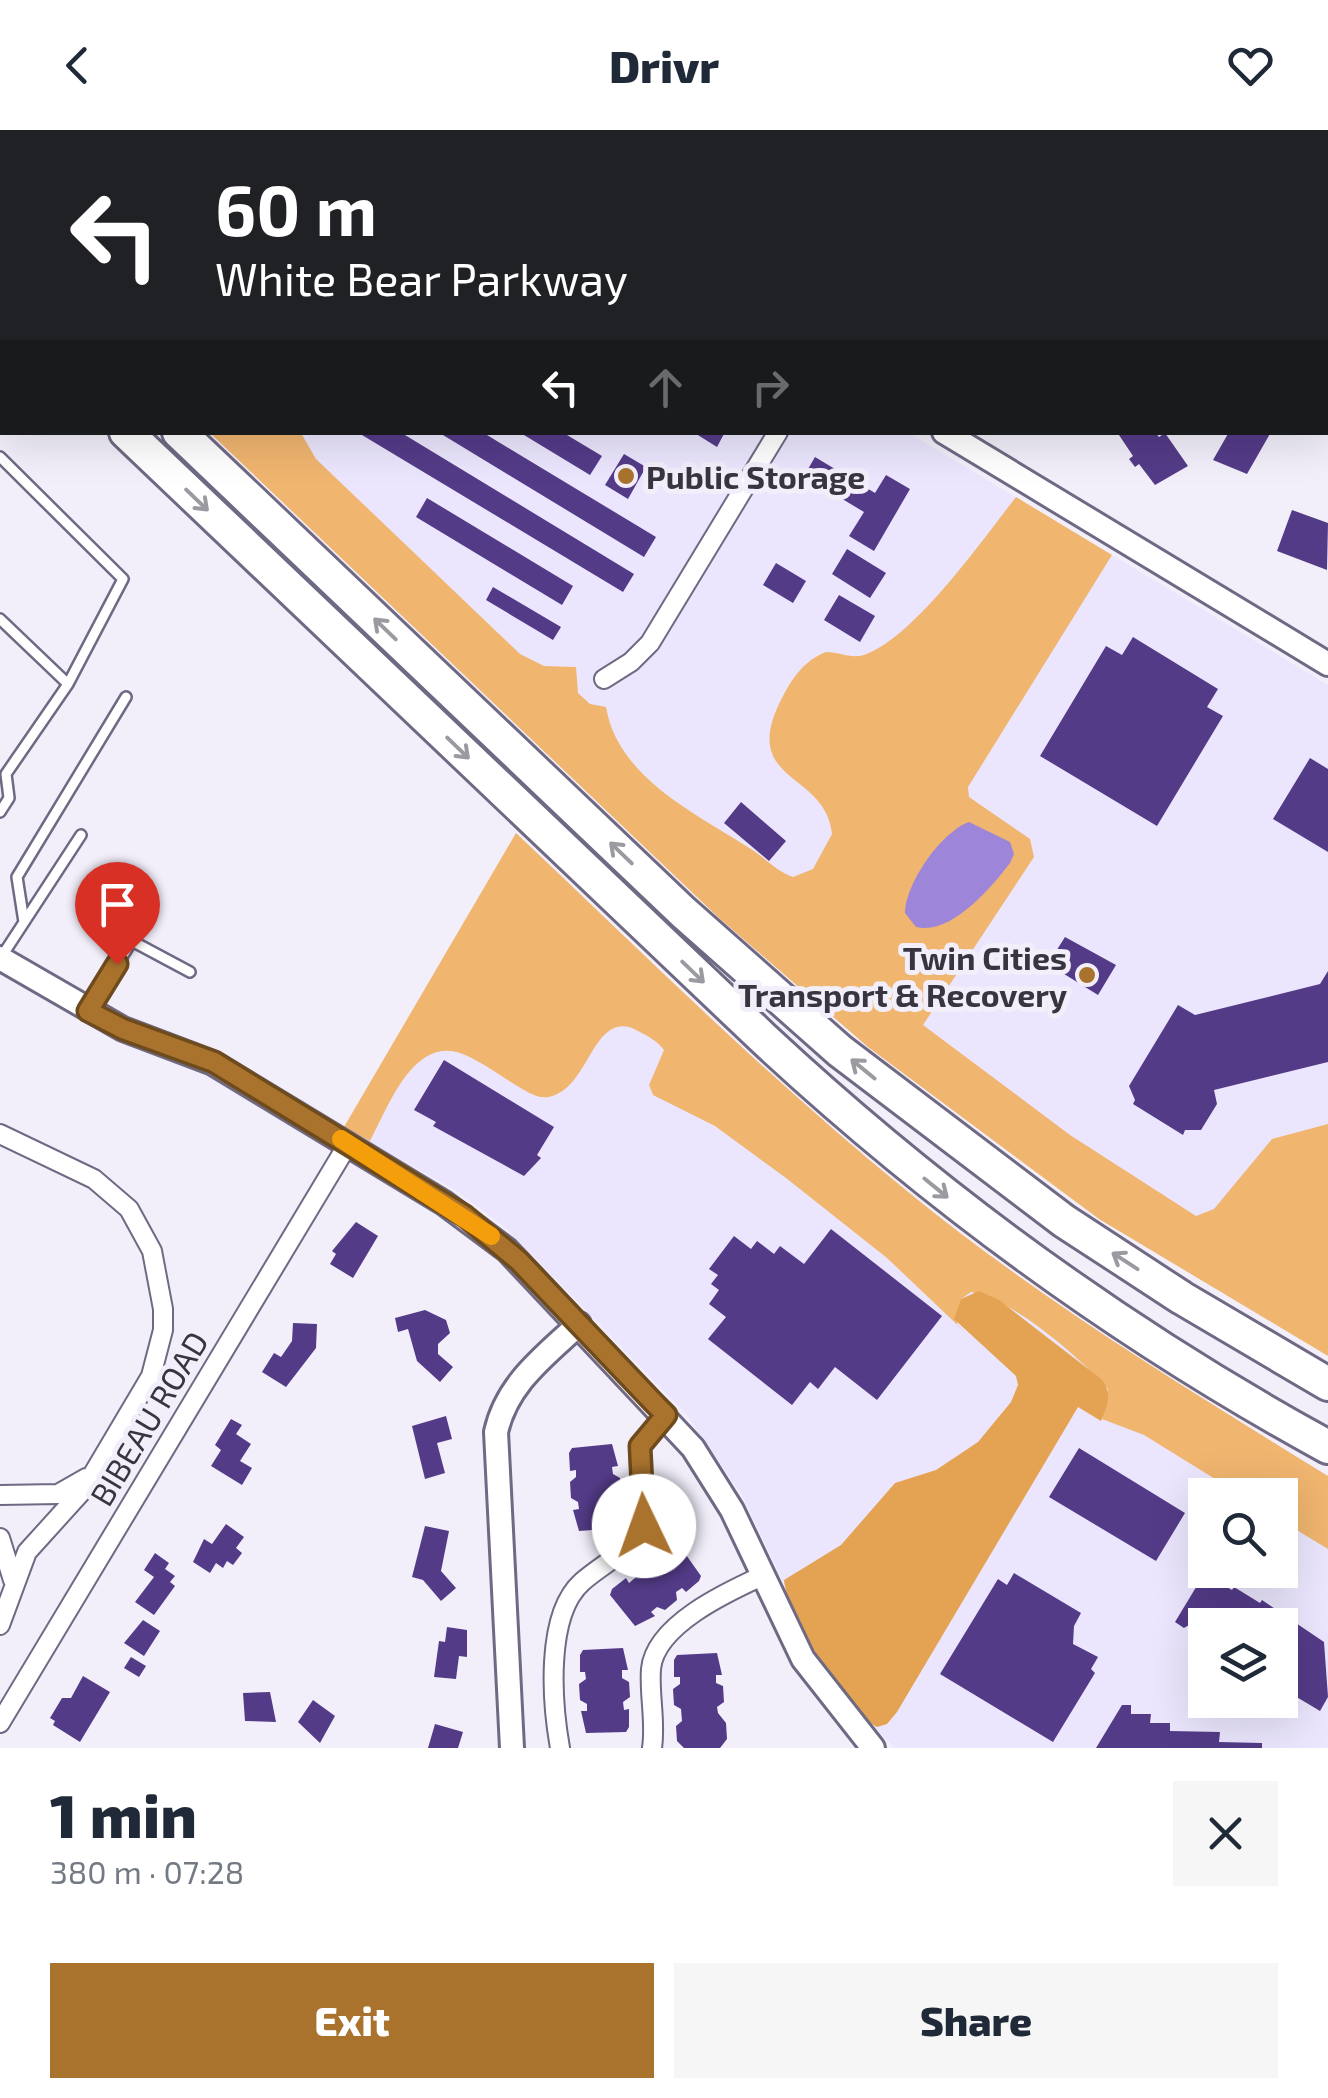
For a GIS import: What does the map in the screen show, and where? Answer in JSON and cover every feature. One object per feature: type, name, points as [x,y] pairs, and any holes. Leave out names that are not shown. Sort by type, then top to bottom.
[{"type":"highway","points":[[129,435],[816,1087],[981,1223],[1328,1467]]},
{"type":"highway","points":[[182,435],[708,936],[814,1029],[992,1170],[1182,1298],[1328,1384]]},
{"type":"highway","points":[[1182,1298],[1328,1369]]},
{"type":"highway","points":[[1154,1344],[1328,1447]]},
{"type":"street","points":[[604,678],[631,662],[650,643],[776,435]]},
{"type":"street","points":[[949,435],[1328,664]]},
{"type":"street","points":[[0,959],[123,1029],[214,1062],[488,1234],[666,1415],[719,1486],[814,1676],[872,1748]]},
{"type":"street","points":[[0,1134],[112,1192],[143,1230],[156,1264],[164,1309],[158,1356],[96,1467],[69,1507],[27,1552],[0,1625]]},
{"type":"street","name":"BIBEAU ROAD","points":[[0,1722],[348,1144]]},
{"type":"street","points":[[512,1748],[497,1428],[520,1382],[580,1324]]},
{"type":"street","points":[[560,1748],[556,1649],[560,1618],[578,1586],[642,1534],[640,1443],[666,1415]]},
{"type":"street","points":[[0,1495],[58,1494],[85,1480],[96,1467]]},
{"type":"street","points":[[0,1538],[13,1583]]},
{"type":"street","points":[[652,1748],[651,1670],[659,1645],[718,1596],[762,1576]]},
{"type":"lane","points":[[0,456],[123,579],[68,684],[3,772],[9,798],[0,812]]},
{"type":"lane","points":[[0,619],[68,684]]},
{"type":"lane","points":[[24,922],[17,877],[126,697]]},
{"type":"lane","points":[[0,959],[81,835]]},
{"type":"lane","points":[[88,1011],[132,941],[190,972]]},
{"type":"shaded area","points":[[212,435],[302,435],[316,459],[520,654],[544,666],[576,667],[578,693],[590,704],[606,707],[626,755],[644,775],[686,809],[793,877],[813,869],[832,834],[826,813],[776,761],[770,746],[771,725],[800,670],[826,652],[864,655],[904,629],[967,561],[1016,497],[1112,555],[968,787],[969,797],[1030,839],[1034,857],[923,1025],[1070,1135],[1196,1216],[1214,1209],[1272,1139],[1328,1124],[1328,1356],[1099,1219],[868,1047],[719,918]]},
{"type":"shaded area","points":[[251,435],[912,435],[1328,685],[1328,1316],[1117,1196]]},
{"type":"shaded area","points":[[969,822],[1010,842],[1014,854],[1010,863],[981,897],[956,917],[929,928],[916,927],[905,913],[918,874],[947,836]]},
{"type":"shaded area","points":[[516,833],[757,1061],[957,1231],[1166,1375],[1328,1476],[1328,1549],[1298,1531],[1298,1478],[1214,1478],[1144,1435],[1102,1419],[1108,1389],[1063,1346],[988,1297],[971,1292],[961,1299],[957,1325],[887,1258],[786,1178],[715,1126],[653,1095],[649,1085],[664,1050],[640,1032],[625,1026],[613,1029],[594,1048],[567,1087],[545,1097],[528,1092],[460,1053],[443,1051],[428,1056],[403,1079],[370,1141],[344,1127]]},
{"type":"shaded area","points":[[517,862],[699,1034],[1267,1478],[1188,1478],[1188,1588],[1298,1588],[1298,1503],[1328,1526],[1328,1748],[895,1748],[815,1649],[742,1495],[686,1414],[507,1229],[457,1191],[354,1133]]},
{"type":"shaded area","points":[[979,1291],[999,1300],[1100,1378],[1107,1388],[1107,1404],[1101,1421],[1078,1407],[897,1712],[887,1724],[877,1727],[850,1702],[820,1661],[795,1616],[784,1580],[841,1545],[895,1483],[936,1470],[978,1442],[1011,1402],[1018,1385],[1016,1376],[954,1319],[961,1299]]},
{"type":"building","points":[[362,435],[405,435],[634,574],[623,592]]},
{"type":"building","points":[[443,435],[487,435],[656,537],[644,557]]},
{"type":"building","points":[[524,435],[567,435],[602,456],[590,475]]},
{"type":"building","points":[[698,435],[723,435],[717,447]]},
{"type":"building","points":[[1119,435],[1166,435],[1188,466],[1155,485],[1139,464],[1135,467],[1129,459],[1133,456]]},
{"type":"building","points":[[1227,435],[1269,435],[1247,474],[1213,460]]},
{"type":"building","name":"Public Storage","points":[[624,454],[646,467],[628,499],[605,485]]},
{"type":"building","points":[[815,457],[875,493],[886,475],[910,489],[874,551],[849,536],[864,512],[804,476]]},
{"type":"building","points":[[427,498],[573,586],[562,605],[416,517]]},
{"type":"building","points":[[1292,510],[1328,523],[1327,570],[1277,551]]},
{"type":"building","points":[[847,549],[886,573],[870,598],[832,574]]},
{"type":"building","points":[[776,563],[806,581],[793,603],[763,585]]},
{"type":"building","points":[[493,587],[561,627],[553,640],[486,600]]},
{"type":"building","points":[[839,595],[875,616],[860,642],[824,620]]},
{"type":"building","points":[[1133,637],[1218,689],[1207,707],[1223,716],[1157,826],[1040,756],[1106,646],[1122,655]]},
{"type":"building","points":[[1310,758],[1328,769],[1328,852],[1273,819]]},
{"type":"building","points":[[741,802],[786,841],[769,861],[724,823]]},
{"type":"building","name":"Twin Cities Transport & Recovery","points":[[1065,937],[1116,965],[1098,995],[1048,964]]},
{"type":"building","points":[[1328,971],[1328,1062],[1214,1090],[1217,1104],[1201,1130],[1185,1130],[1183,1135],[1133,1104],[1129,1086],[1178,1005],[1195,1015],[1320,984]]},
{"type":"building","points":[[444,1060],[554,1127],[537,1155],[541,1158],[524,1176],[433,1126],[436,1122],[414,1110]]},
{"type":"building","points":[[356,1222],[378,1236],[353,1278],[330,1264],[336,1254],[332,1251]]},
{"type":"building","points":[[831,1229],[942,1316],[877,1400],[835,1367],[818,1389],[810,1382],[792,1405],[708,1339],[726,1317],[709,1304],[719,1290],[711,1284],[718,1275],[709,1269],[734,1236],[751,1249],[757,1241],[774,1254],[780,1246],[804,1264]]},
{"type":"building","points":[[425,1310],[446,1320],[450,1333],[438,1344],[438,1354],[453,1367],[440,1382],[417,1361],[408,1329],[398,1332],[395,1318]]},
{"type":"building","points":[[293,1323],[317,1324],[316,1348],[286,1387],[262,1372],[274,1353],[281,1357],[292,1341]]},
{"type":"building","points":[[446,1416],[452,1439],[437,1443],[445,1473],[425,1479],[412,1426]]},
{"type":"building","points":[[231,1419],[242,1425],[236,1434],[251,1444],[240,1461],[252,1468],[242,1485],[211,1466],[221,1450],[215,1445]]},
{"type":"building","points":[[612,1444],[618,1466],[612,1467],[613,1474],[620,1478],[621,1494],[615,1498],[615,1506],[621,1505],[622,1523],[619,1528],[579,1531],[573,1510],[579,1509],[578,1502],[571,1498],[570,1482],[576,1477],[576,1470],[570,1471],[569,1453],[572,1448]]},
{"type":"building","points":[[1079,1448],[1185,1513],[1156,1561],[1049,1497]]},
{"type":"building","points":[[226,1524],[244,1537],[236,1548],[242,1553],[233,1565],[227,1561],[223,1568],[216,1563],[210,1573],[193,1562],[204,1539],[212,1544]]},
{"type":"building","points":[[425,1526],[449,1531],[441,1571],[456,1588],[441,1601],[423,1580],[412,1577]]},
{"type":"building","points":[[671,1544],[684,1552],[701,1576],[699,1581],[686,1592],[682,1588],[676,1592],[677,1600],[665,1610],[657,1607],[651,1612],[655,1616],[635,1626],[610,1595],[612,1589],[626,1578],[629,1583],[635,1578],[634,1570],[647,1560],[654,1563],[660,1559],[657,1554]]},
{"type":"building","points":[[155,1553],[169,1563],[165,1569],[175,1576],[170,1582],[175,1586],[154,1615],[135,1602],[154,1577],[144,1570]]},
{"type":"building","points":[[1014,1573],[1081,1613],[1074,1626],[1073,1644],[1098,1657],[1091,1669],[1095,1673],[1053,1742],[940,1674],[998,1579],[1007,1585]]},
{"type":"building","points":[[1196,1588],[1236,1588],[1274,1608],[1188,1608],[1188,1626],[1184,1628],[1175,1622]]},
{"type":"building","points":[[143,1620],[160,1631],[144,1656],[124,1643]]},
{"type":"building","points":[[1298,1624],[1324,1642],[1328,1697],[1320,1711],[1298,1698]]},
{"type":"building","points":[[447,1627],[467,1630],[467,1657],[459,1656],[456,1679],[434,1677],[439,1641],[445,1642]]},
{"type":"building","points":[[623,1648],[628,1670],[622,1670],[622,1678],[629,1682],[630,1697],[623,1702],[624,1710],[629,1709],[629,1727],[626,1732],[586,1733],[581,1711],[587,1711],[587,1704],[580,1700],[579,1684],[586,1679],[585,1672],[580,1672],[580,1655],[583,1650]]},
{"type":"building","points":[[717,1653],[722,1675],[716,1675],[716,1683],[723,1686],[724,1702],[717,1707],[726,1723],[727,1739],[720,1748],[684,1748],[677,1741],[676,1726],[682,1721],[681,1709],[674,1705],[673,1689],[680,1684],[680,1677],[674,1677],[674,1660],[677,1655]]},
{"type":"building","points":[[131,1657],[146,1666],[139,1677],[124,1668]]},
{"type":"building","points":[[83,1676],[110,1692],[80,1742],[53,1725],[55,1721],[50,1718],[62,1698],[71,1698]]},
{"type":"building","points":[[270,1692],[276,1722],[245,1721],[243,1693]]},
{"type":"building","points":[[313,1700],[335,1716],[320,1743],[298,1722]]},
{"type":"building","points":[[1122,1705],[1131,1705],[1131,1714],[1151,1714],[1150,1723],[1170,1723],[1170,1731],[1220,1732],[1219,1742],[1262,1743],[1262,1748],[1096,1748]]},
{"type":"building","points":[[435,1724],[463,1732],[458,1748],[428,1748]]},
{"type":"slow traffic","points":[[341,1139],[444,1202],[491,1236]]},
{"type":"place","name":"Public Storage","points":[[626,476]]},
{"type":"place","name":"Twin Cities Transport & Recovery","points":[[1087,975]]},
{"type":"route","points":[[117,964],[88,1011],[123,1029],[214,1062],[465,1216],[519,1261],[666,1415],[642,1438],[640,1446],[644,1526]]}]
